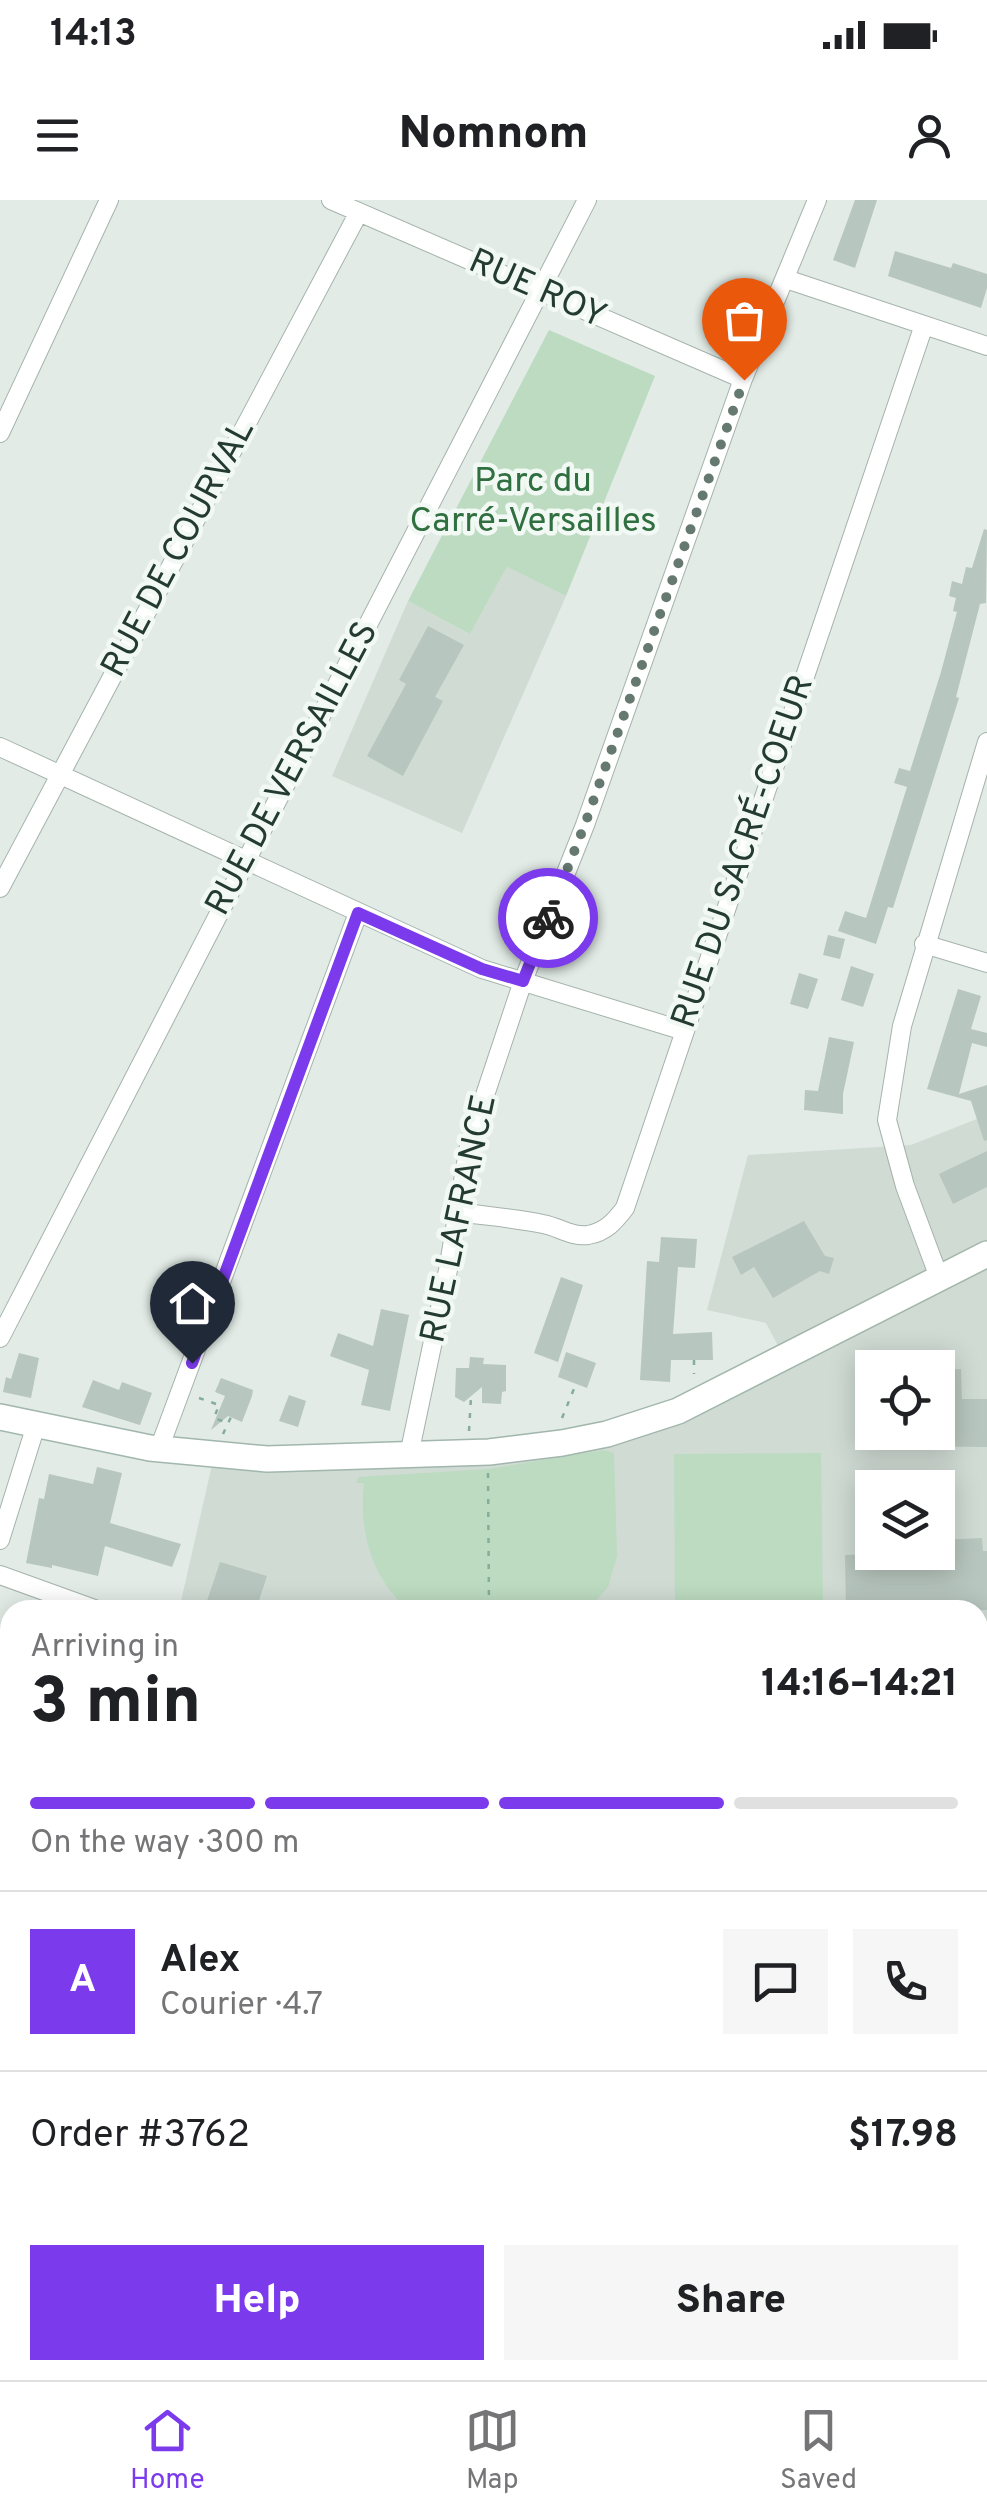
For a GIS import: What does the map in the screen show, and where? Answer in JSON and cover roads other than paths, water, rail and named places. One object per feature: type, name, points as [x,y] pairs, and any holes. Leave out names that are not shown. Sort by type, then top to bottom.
[{"type":"street","points":[[0,434],[109,200]]},
{"type":"street","name":"RUE ROY","points":[[331,200],[744,380]]},
{"type":"street","name":"RUE DE VERSAILLES","points":[[0,1338],[588,200]]},
{"type":"street","name":"RUE LAFRANCE","points":[[409,1455],[470,1140],[523,981],[585,824],[744,380],[817,200]]},
{"type":"street","name":"RUE DE COURVAL","points":[[0,888],[359,212]]},
{"type":"street","points":[[786,279],[987,346]]},
{"type":"street","name":"RUE DU SACRÉ-COEUR","points":[[457,1212],[547,1224],[570,1234],[588,1235],[615,1222],[629,1198],[924,325]]},
{"type":"street","points":[[940,1280],[905,1186],[888,1120],[902,1026],[987,742]]},
{"type":"street","points":[[0,747],[482,969],[684,1031]]},
{"type":"street","points":[[159,1449],[358,913]]},
{"type":"street","points":[[924,944],[987,963]]},
{"type":"street","points":[[0,1417],[159,1449],[267,1460],[489,1452],[562,1443],[607,1434],[678,1411],[987,1254]]},
{"type":"street","points":[[0,1540],[36,1426]]},
{"type":"street","points":[[0,1574],[70,1600]]},
{"type":"park label","name":"Parc du Carré-Versailles","points":[[533,502]]}]
